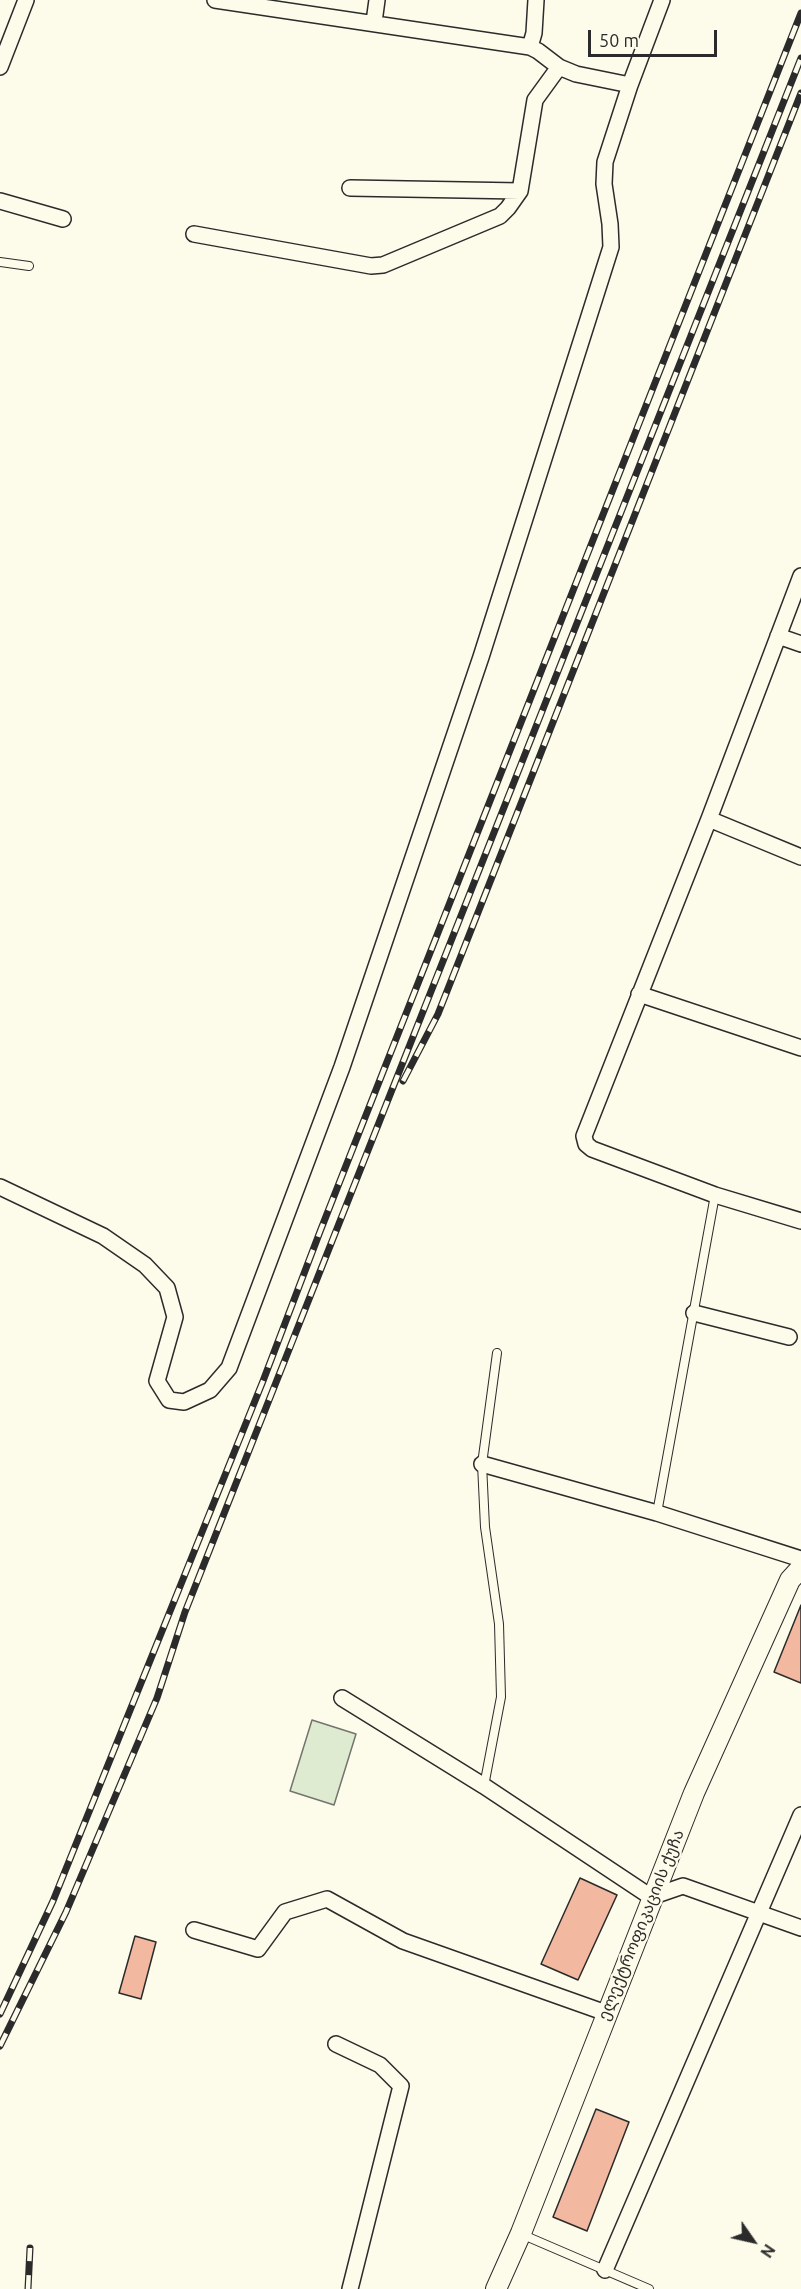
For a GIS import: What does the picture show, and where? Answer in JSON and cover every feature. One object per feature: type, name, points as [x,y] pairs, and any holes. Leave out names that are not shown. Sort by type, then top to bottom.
[{"type":"street","points":[[0,67],[26,0]]},
{"type":"street","points":[[215,0],[530,47],[559,67],[576,74],[630,85]]},
{"type":"street","points":[[374,22],[377,0]]},
{"type":"street","points":[[530,47],[534,33],[536,0]]},
{"type":"street","points":[[0,1187],[103,1236],[145,1265],[167,1288],[175,1317],[157,1381],[169,1400],[184,1402],[210,1390],[229,1368],[342,1067],[481,657],[611,247],[604,184],[605,162],[630,85],[662,0]]},
{"type":"street","points":[[194,234],[370,266],[383,265],[500,216],[520,191],[535,100],[559,67]]},
{"type":"street","points":[[350,188],[520,191]]},
{"type":"street","points":[[0,201],[63,219]]},
{"type":"street","points":[[801,576],[709,819],[584,1136],[586,1144],[592,1149],[715,1196],[801,1221]]},
{"type":"street","points":[[778,636],[801,644]]},
{"type":"street","points":[[709,819],[801,857]]},
{"type":"street","points":[[639,994],[801,1048]]},
{"type":"street","points":[[694,1313],[789,1337]]},
{"type":"street","points":[[482,1464],[657,1513],[801,1559]]},
{"type":"street","name":"ელექტროფიკაციის ქუჩა","points":[[496,2289],[521,2234],[651,1897],[694,1793],[790,1580],[801,1568]]},
{"type":"street","points":[[342,1698],[483,1786],[651,1897],[682,1886],[801,1928]]},
{"type":"street","points":[[605,2270],[801,1815]]},
{"type":"street","points":[[194,1930],[258,1949],[285,1912],[327,1899],[403,1941],[606,2013]]},
{"type":"street","points":[[336,2044],[380,2065],[401,2085],[350,2289]]},
{"type":"lane","points":[[0,262],[29,266]]},
{"type":"lane","points":[[657,1513],[715,1196]]},
{"type":"lane","points":[[483,1786],[501,1697],[499,1624],[485,1527],[482,1464],[497,1353]]},
{"type":"lane","points":[[521,2234],[650,2289]]},
{"type":"green space","points":[[312,1720],[356,1734],[334,1805],[290,1791]]},
{"type":"building","points":[[801,1605],[801,1683],[774,1672]]},
{"type":"building","points":[[580,1878],[617,1895],[578,1980],[541,1964]]},
{"type":"building","points":[[135,1936],[156,1942],[141,1999],[119,1993]]},
{"type":"building","points":[[596,2109],[629,2122],[587,2231],[553,2217]]},
{"type":"railway","points":[[0,2014],[53,1901],[263,1381],[801,13]]},
{"type":"railway","points":[[0,2046],[66,1912],[157,1698],[185,1612],[801,58]]},
{"type":"railway","points":[[403,1081],[438,1014],[801,93]]},
{"type":"railway","points":[[28,2289],[30,2248]]}]
